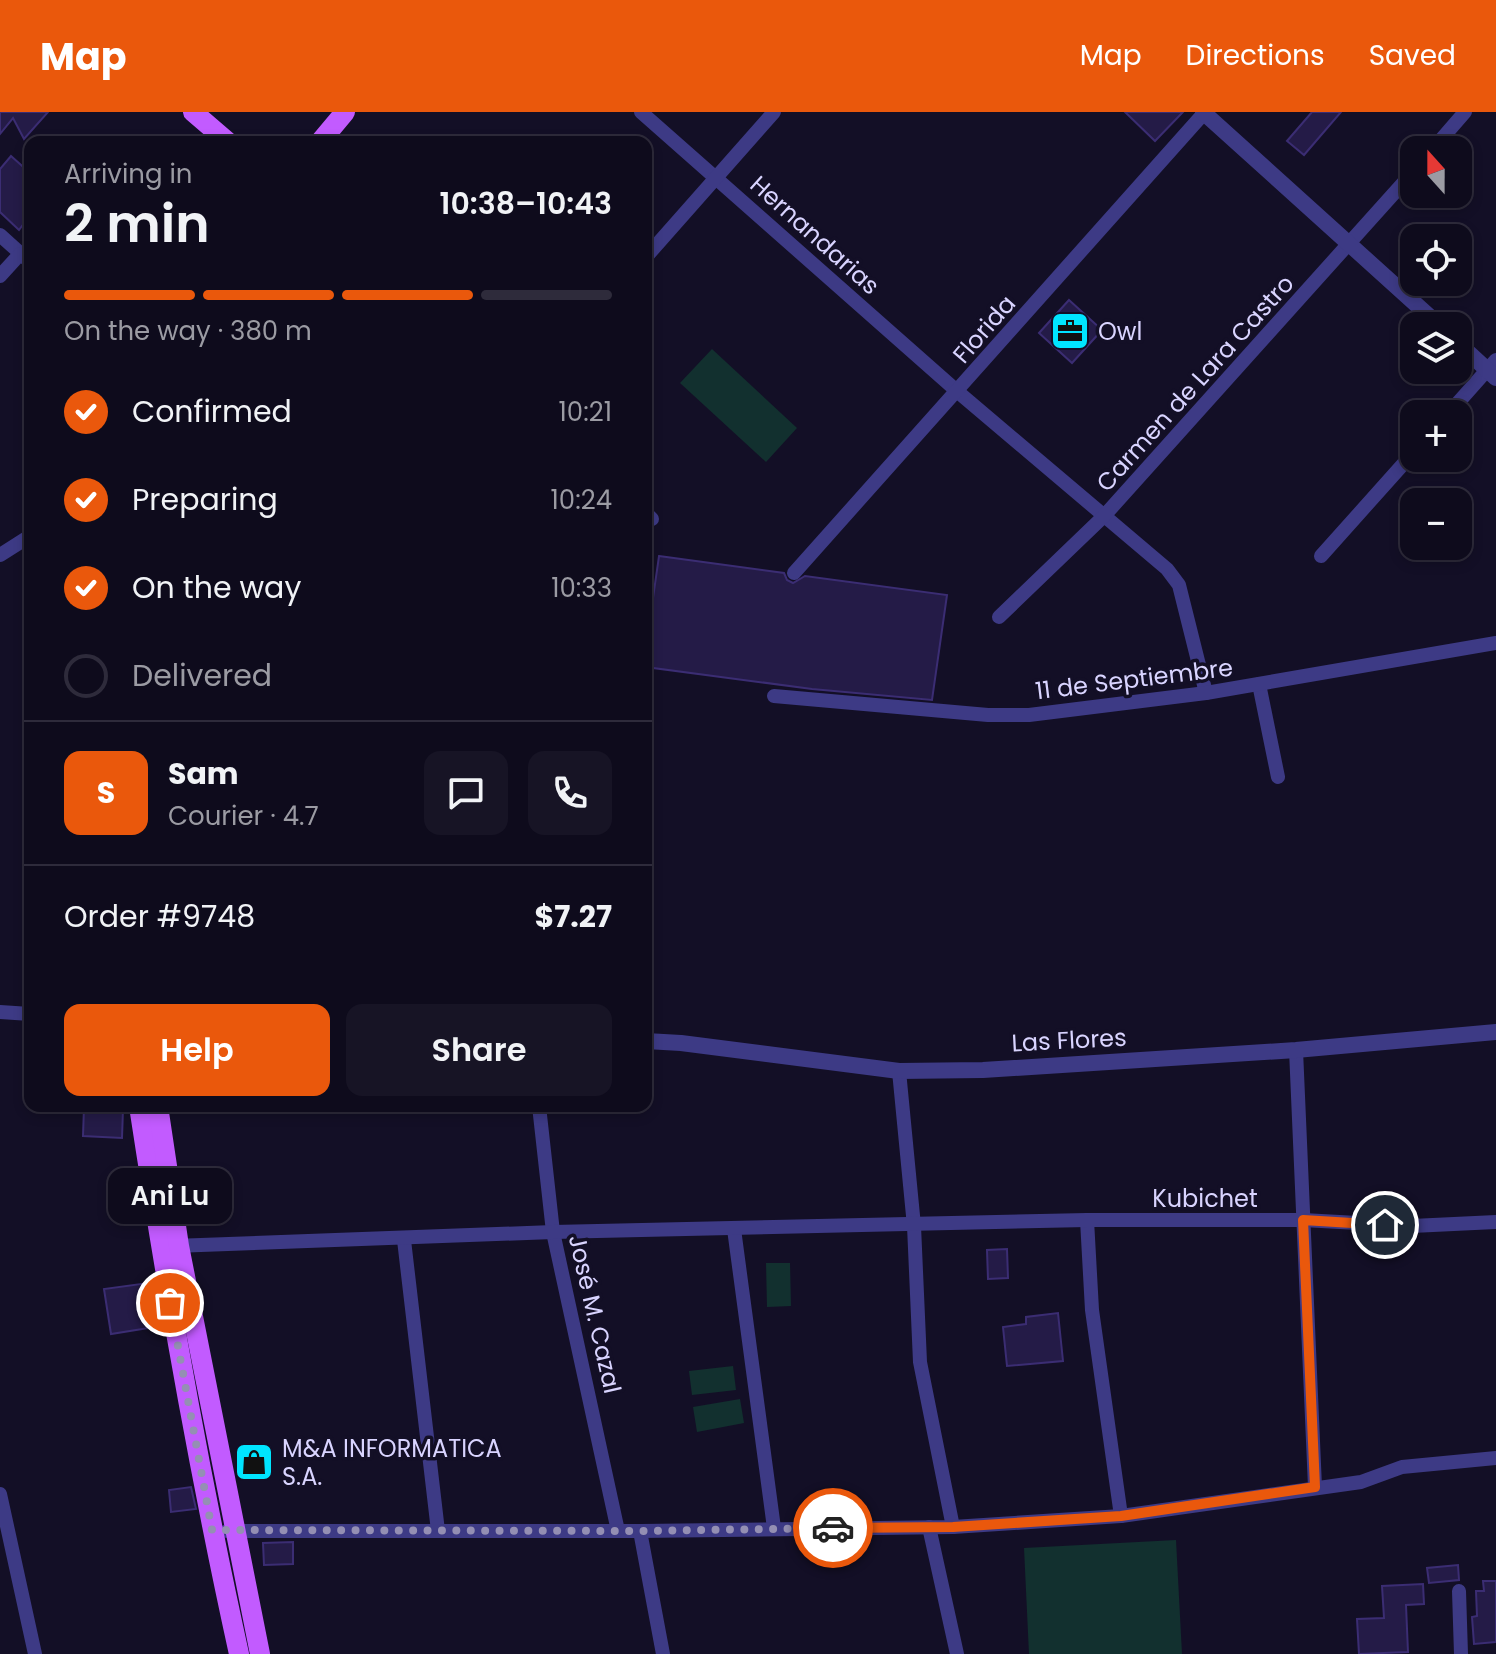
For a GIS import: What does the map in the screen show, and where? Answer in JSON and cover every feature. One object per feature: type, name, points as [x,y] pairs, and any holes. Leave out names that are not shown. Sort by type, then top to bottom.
[{"type":"main road","points":[[193,112],[221,136]]},
{"type":"main road","points":[[325,136],[345,112]]},
{"type":"main road","points":[[140,1112],[260,1654]]},
{"type":"main road","points":[[159,1112],[170,1246],[212,1530],[239,1654]]},
{"type":"street","name":"Hernandarias","points":[[641,112],[958,392],[1167,569],[1179,585],[1206,693]]},
{"type":"street","points":[[652,250],[774,112]]},
{"type":"street","points":[[1204,112],[1425,312]]},
{"type":"street","name":"Florida","points":[[794,573],[1204,112]]},
{"type":"street","points":[[1444,136],[1465,112]]},
{"type":"street","name":"Carmen de Lara Castro","points":[[999,617],[1104,516],[1400,187]]},
{"type":"street","points":[[0,235],[24,257]]},
{"type":"street","points":[[0,276],[24,259]]},
{"type":"street","points":[[1462,400],[1493,369],[1472,353]]},
{"type":"street","points":[[1321,556],[1400,468]]},
{"type":"street","points":[[0,555],[24,540]]},
{"type":"street","name":"11 de Septiembre","points":[[774,696],[988,715],[1029,715],[1206,693],[1496,643]]},
{"type":"street","points":[[1259,684],[1278,777]]},
{"type":"street","points":[[0,1012],[24,1014]]},
{"type":"street","name":"Las Flores","points":[[652,1041],[899,1071],[983,1070],[1296,1050],[1496,1032]]},
{"type":"street","points":[[1296,1050],[1315,1487]]},
{"type":"street","points":[[899,1071],[914,1226],[920,1362],[953,1527]]},
{"type":"street","name":"José M. Cazal","points":[[540,1112],[553,1232],[618,1531]]},
{"type":"street","points":[[1087,1220],[1092,1310],[1121,1516]]},
{"type":"street","name":"Kubichet","points":[[170,1246],[404,1240],[553,1232],[1087,1220],[1303,1220],[1412,1226],[1496,1222]]},
{"type":"street","points":[[734,1229],[774,1528]]},
{"type":"street","points":[[404,1240],[438,1531]]},
{"type":"street","points":[[212,1530],[640,1531],[953,1527],[1121,1516],[1361,1482],[1402,1467],[1496,1458]]},
{"type":"street","points":[[0,1494],[35,1654]]},
{"type":"street","points":[[929,1527],[957,1654]]},
{"type":"street","points":[[640,1531],[663,1654]]},
{"type":"street","points":[[1459,1591],[1461,1654]]},
{"type":"green space","points":[[712,349],[797,428],[766,462],[680,383]]},
{"type":"green space","points":[[766,1263],[790,1263],[791,1306],[767,1307]]},
{"type":"green space","points":[[733,1366],[736,1390],[692,1395],[689,1371]]},
{"type":"green space","points":[[740,1399],[744,1423],[697,1432],[693,1407]]},
{"type":"green space","points":[[1176,1540],[1182,1654],[1029,1654],[1024,1548]]},
{"type":"building","points":[[0,112],[48,112],[24,139],[13,118],[0,134]]},
{"type":"building","points":[[1125,112],[1183,112],[1155,141]]},
{"type":"building","points":[[1312,112],[1341,112],[1304,155],[1287,141]]},
{"type":"building","points":[[11,156],[24,168],[24,228],[22,226],[19,230],[0,212],[0,169]]},
{"type":"building","name":"Owl","points":[[1069,300],[1102,330],[1072,363],[1039,333]]},
{"type":"building","points":[[659,556],[784,573],[787,580],[793,583],[805,576],[947,595],[932,700],[812,689],[652,668],[652,605]]},
{"type":"building","points":[[84,1112],[123,1112],[122,1138],[83,1136]]},
{"type":"building","points":[[1007,1249],[1008,1278],[988,1279],[987,1250]]},
{"type":"building","points":[[148,1283],[155,1327],[111,1334],[104,1289]]},
{"type":"building","points":[[1058,1313],[1063,1361],[1007,1366],[1003,1327],[1026,1324],[1026,1317]]},
{"type":"building","points":[[191,1487],[196,1509],[171,1512],[169,1490]]},
{"type":"building","points":[[293,1542],[293,1564],[264,1565],[263,1543]]},
{"type":"building","points":[[1458,1565],[1459,1580],[1429,1583],[1427,1568]]},
{"type":"building","points":[[1483,1581],[1496,1581],[1496,1642],[1474,1644],[1472,1617],[1477,1616],[1476,1591],[1484,1591]]},
{"type":"building","points":[[1423,1584],[1424,1604],[1406,1605],[1408,1652],[1359,1654],[1357,1619],[1384,1618],[1382,1586]]},
{"type":"way so far","points":[[170,1303],[212,1530],[833,1528]]},
{"type":"place","name":"Owl","points":[[1070,331]]},
{"type":"place","name":"Ani Lu","points":[[170,1303]]},
{"type":"place","name":"M&A INFORMATICA S.A.","points":[[254,1462]]},
{"type":"route","points":[[833,1528],[953,1527],[1121,1516],[1315,1487],[1303,1220],[1385,1225]]}]
